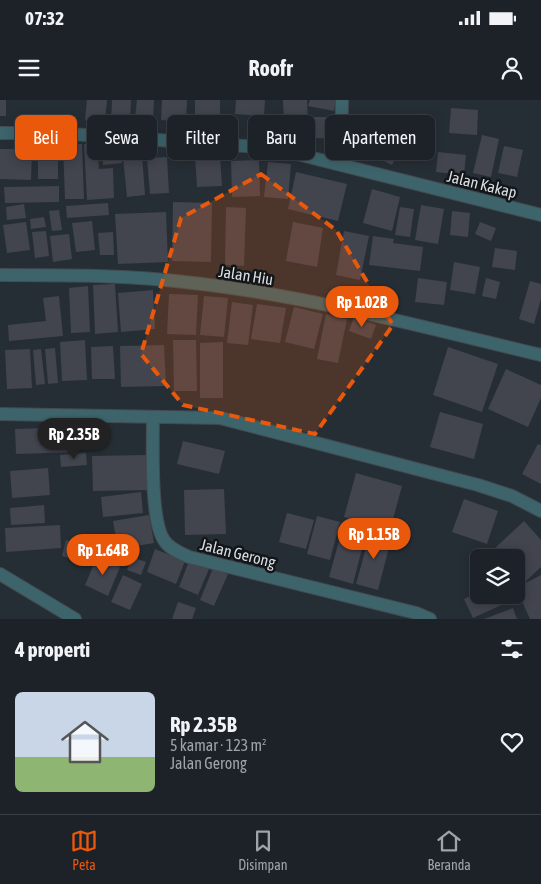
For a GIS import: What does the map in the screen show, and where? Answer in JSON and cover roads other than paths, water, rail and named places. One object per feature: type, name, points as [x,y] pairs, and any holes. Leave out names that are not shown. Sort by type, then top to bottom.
[{"type":"street","points":[[341,165],[342,100]]},
{"type":"street","name":"Jalan Kakap","points":[[0,133],[56,133],[211,142],[273,148],[541,215]]},
{"type":"street","name":"Jalan Hiu","points":[[0,275],[108,275],[193,283],[258,292],[541,355]]},
{"type":"street","points":[[0,414],[220,418],[478,485],[512,496],[541,512]]},
{"type":"street","name":"Jalan Gerong","points":[[153,417],[154,505],[163,540],[176,551],[189,558],[416,613],[430,619]]},
{"type":"street","points":[[0,574],[75,619]]}]
